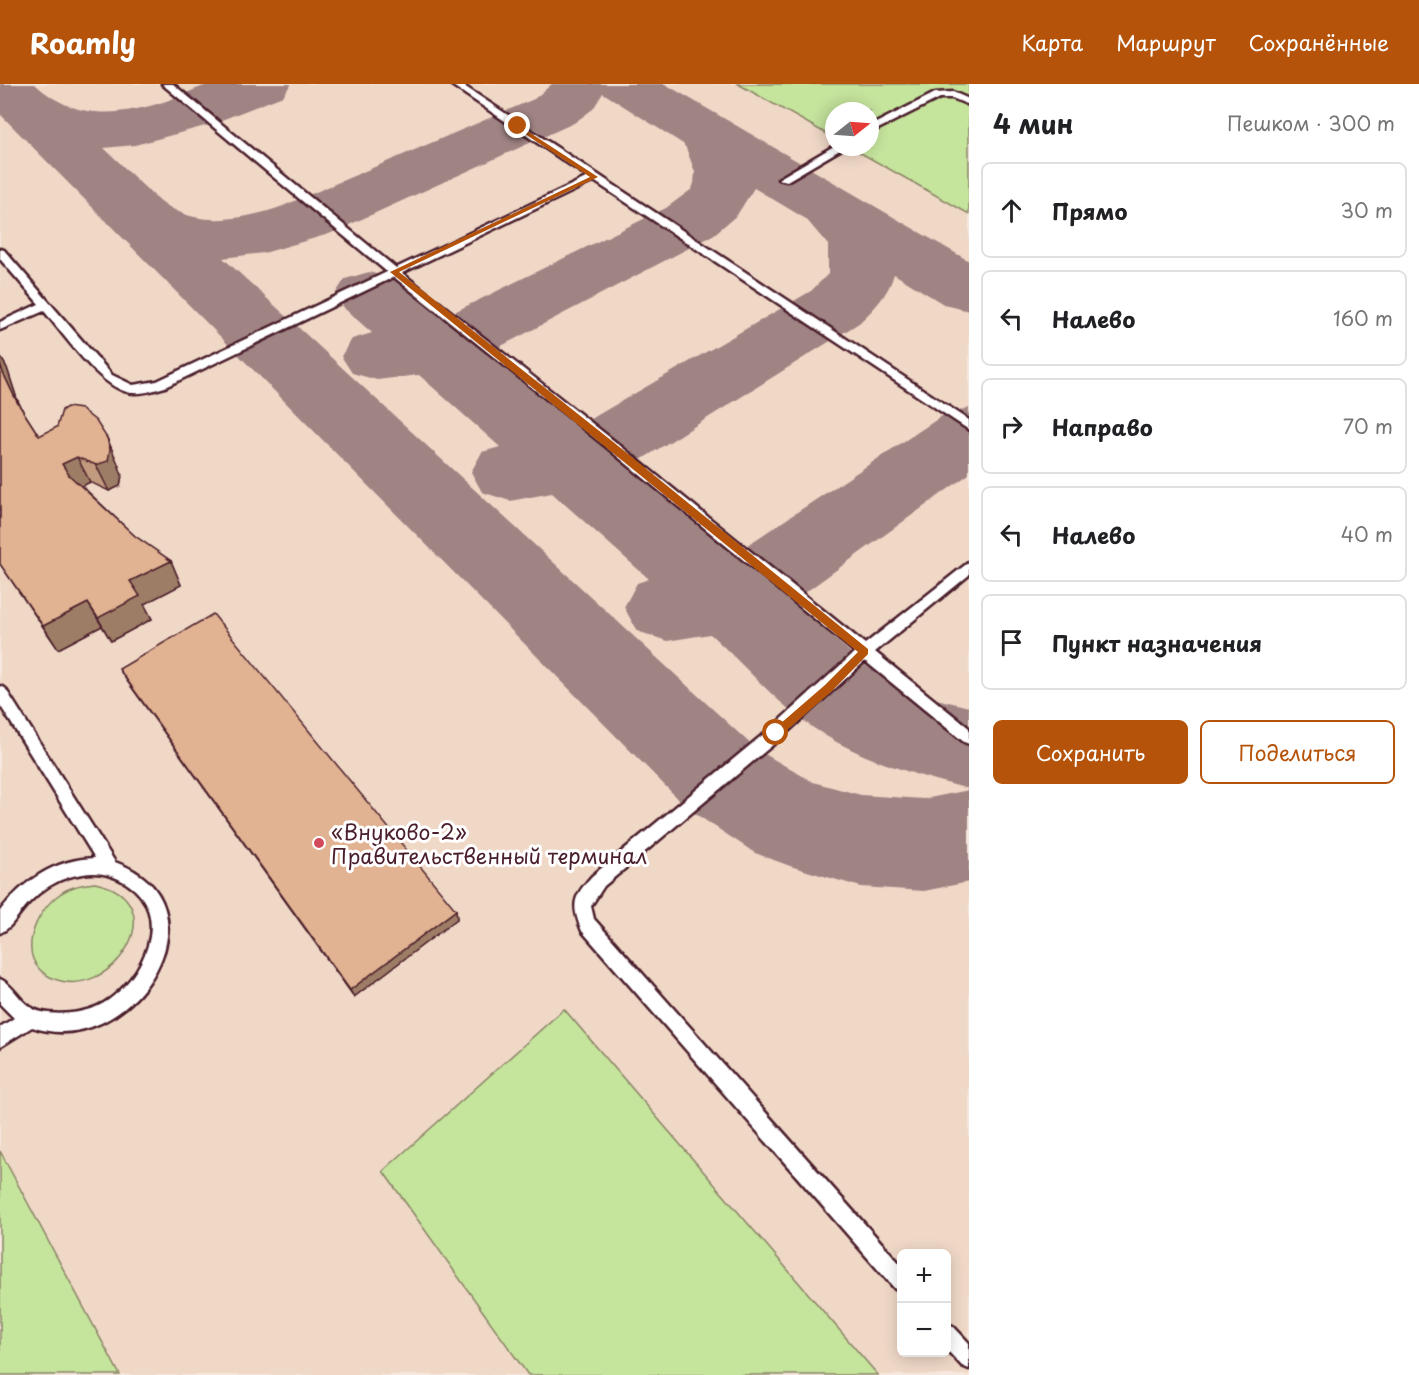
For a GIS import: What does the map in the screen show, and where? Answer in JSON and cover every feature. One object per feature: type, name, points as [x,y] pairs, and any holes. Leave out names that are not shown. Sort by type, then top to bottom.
[{"type":"lane","points":[[167,84],[394,272],[609,443],[969,737]]},
{"type":"lane","points":[[455,84],[969,426]]},
{"type":"lane","points":[[879,125],[938,95],[953,95],[969,102]]},
{"type":"lane","points":[[783,179],[825,155]]},
{"type":"lane","points":[[0,252],[108,378],[123,389],[138,389],[161,384],[595,177]]},
{"type":"lane","points":[[0,326],[47,305]]},
{"type":"lane","points":[[897,1276],[588,926],[581,912],[582,901],[598,881],[776,733],[828,688],[865,651],[969,567]]},
{"type":"lane","points":[[0,692],[108,866]]},
{"type":"lane","points":[[0,925],[19,900],[42,880],[82,866],[108,866],[139,880],[156,907],[159,933],[156,952],[141,980],[123,999],[96,1016],[56,1024],[29,1018],[9,1004],[0,988]]},
{"type":"lane","points":[[0,1038],[29,1018]]},
{"type":"lane","points":[[951,1339],[969,1359]]},
{"type":"shaded area","points":[[0,84],[969,84],[969,1375],[0,1375]]},
{"type":"green space","points":[[738,84],[969,84],[969,214],[866,156],[879,156],[879,102],[825,102],[825,133]]},
{"type":"green space","points":[[95,883],[120,893],[132,909],[134,928],[127,948],[113,965],[95,977],[73,982],[50,977],[39,969],[33,959],[32,935],[36,923],[51,902],[64,891],[76,886]]},
{"type":"green space","points":[[564,1009],[878,1375],[528,1375],[383,1171]]},
{"type":"green space","points":[[0,1151],[120,1375],[0,1375]]},
{"type":"building","points":[[0,364],[17,402],[39,436],[57,427],[62,410],[67,407],[81,409],[96,421],[107,438],[110,449],[108,461],[96,465],[77,457],[62,464],[69,475],[135,536],[171,561],[130,581],[140,596],[98,618],[88,603],[43,626],[0,564]]},
{"type":"building","name":"«Внуково-2» Правительственный терминал","points":[[213,614],[456,910],[350,990],[119,669]]},
{"type":"taxiway","points":[[2,84],[722,779],[790,821],[861,841],[924,845],[969,836]]},
{"type":"taxiway","points":[[32,111],[57,123],[82,129],[108,130],[135,127],[188,113],[263,84]]},
{"type":"taxiway","points":[[139,216],[179,233],[200,237],[242,237],[285,227],[306,220],[554,111],[573,97],[580,84]]},
{"type":"taxiway","points":[[625,84],[969,290]]},
{"type":"taxiway","points":[[433,348],[443,346],[689,222],[704,212],[722,192],[725,183],[722,161],[706,133]]},
{"type":"taxiway","points":[[567,462],[602,448],[835,307],[856,288],[861,274],[860,241],[828,206]]},
{"type":"taxiway","points":[[369,294],[433,348]]},
{"type":"taxiway","points":[[377,356],[433,348]]},
{"type":"taxiway","points":[[433,348],[567,462]]},
{"type":"taxiway","points":[[727,597],[753,585],[969,435]]},
{"type":"taxiway","points":[[510,472],[567,462]]},
{"type":"taxiway","points":[[567,462],[727,597]]},
{"type":"taxiway","points":[[667,607],[727,597]]},
{"type":"taxiway","points":[[727,597],[833,692],[889,724],[922,736],[969,748]]},
{"type":"place","name":"«Внуково-2» Правительственный терминал","points":[[319,843]]},
{"type":"route","points":[[518,126],[595,177],[394,272],[865,651],[828,688],[776,733]]}]
